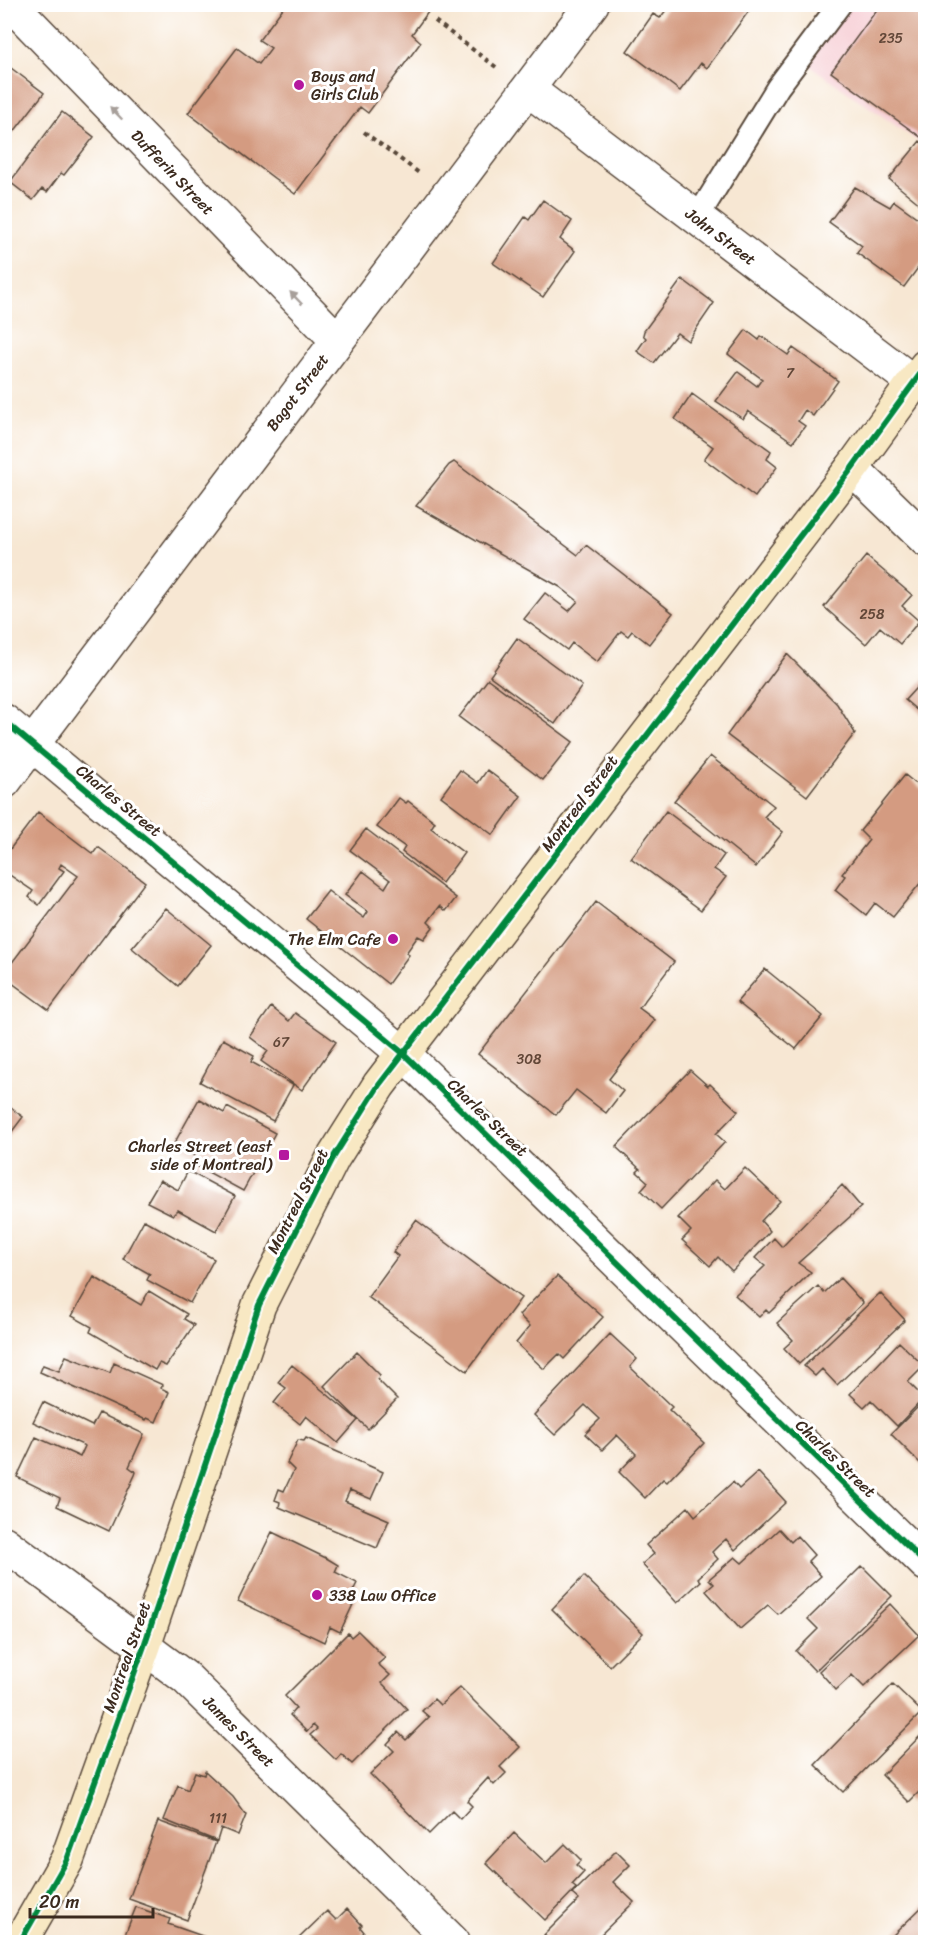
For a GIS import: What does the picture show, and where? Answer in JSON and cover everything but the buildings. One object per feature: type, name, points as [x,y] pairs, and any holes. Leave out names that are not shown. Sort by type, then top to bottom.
[{"type":"main road","name":"Montreal Street","points":[[20,1942],[67,1860],[144,1646],[259,1305],[333,1158],[379,1085],[852,468],[920,374]]},
{"type":"street","name":"Dufferin Street","points":[[10,4],[337,340]]},
{"type":"street","name":"Bagot Street","points":[[4,782],[337,340],[517,81],[592,4]]},
{"type":"street","name":"John Street","points":[[517,81],[698,218],[920,374]]},
{"type":"street","points":[[852,468],[926,540]]},
{"type":"street","name":"Charles Street","points":[[4,721],[404,1054],[926,1564]]},
{"type":"street","name":"James Street","points":[[4,1542],[186,1678],[453,1942]]},
{"type":"lane","points":[[698,218],[778,87],[840,4]]},
{"type":"path","points":[[435,21],[517,81]]},
{"type":"path","points":[[364,132],[425,177]]},
{"type":"shaded area","points":[[848,5],[925,5],[925,146],[806,63]]},
{"type":"cycle path","points":[[20,1942],[67,1860],[144,1646],[259,1305],[333,1158],[379,1085],[852,468],[926,366]]},
{"type":"cycle path","points":[[4,721],[404,1054],[926,1564]]},
{"type":"place","name":"Boys and Girls Club","points":[[299,85]]},
{"type":"place","name":"The Elm Cafe","points":[[393,939]]},
{"type":"place","name":"Charles Street (east side of Montreal)","points":[[284,1155]]},
{"type":"place","name":"338 Law Office","points":[[317,1595]]}]
